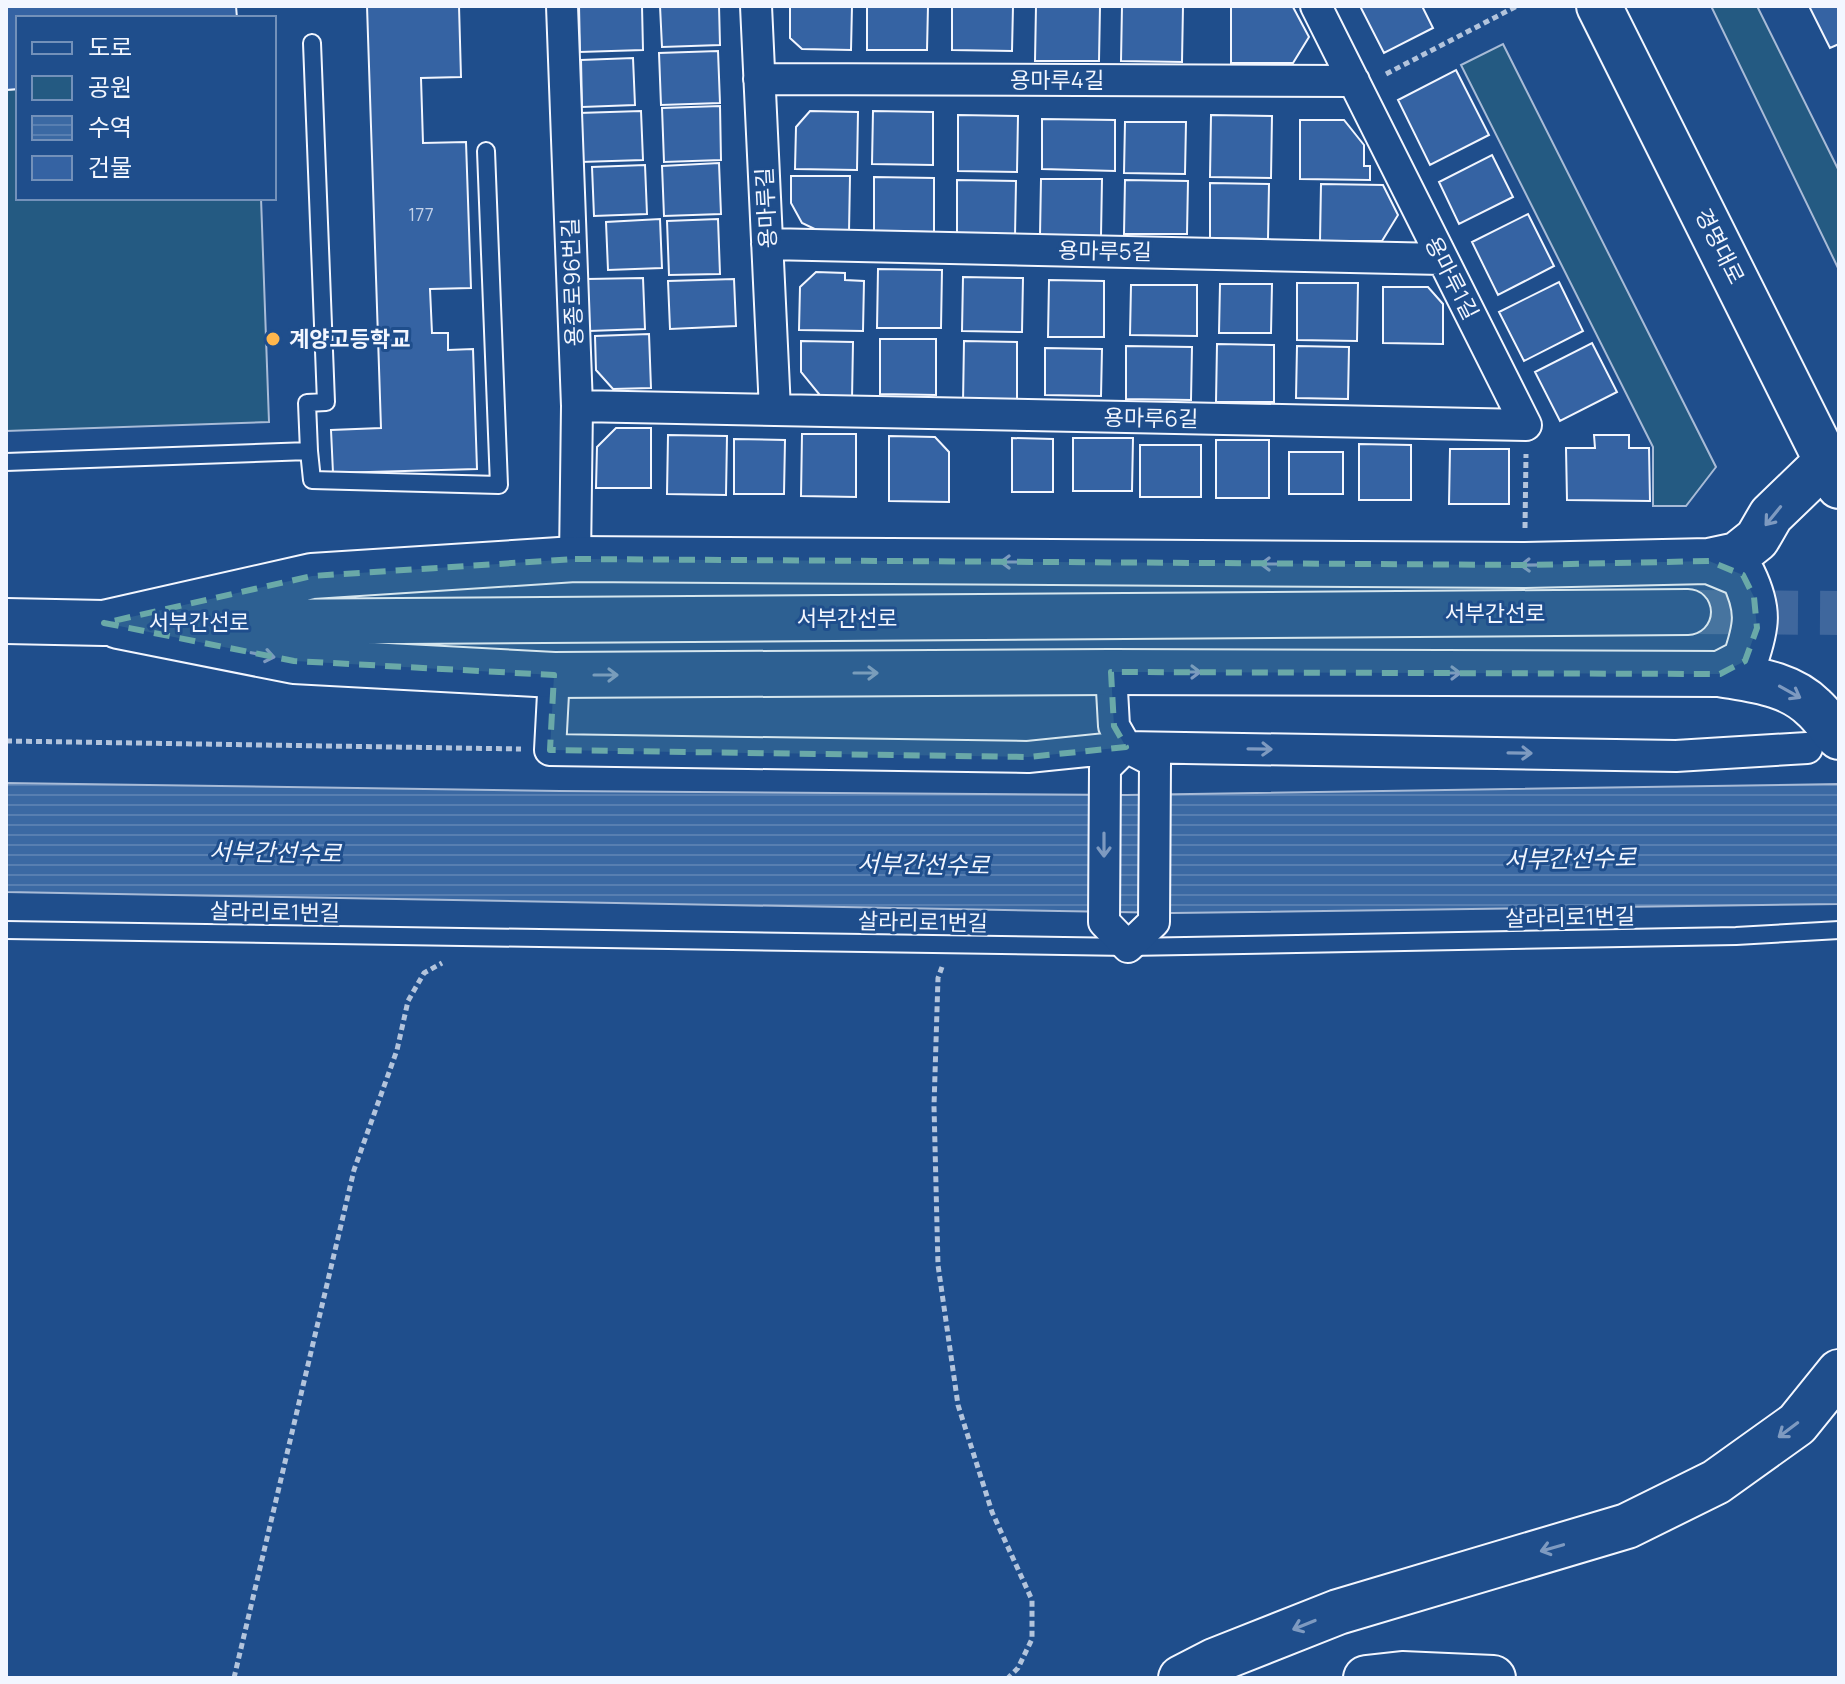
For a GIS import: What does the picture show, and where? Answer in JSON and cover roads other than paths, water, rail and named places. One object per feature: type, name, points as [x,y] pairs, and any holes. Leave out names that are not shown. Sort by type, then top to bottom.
[{"type":"main road","name":"경명대로","points":[[1599,6],[1835,471]]},
{"type":"main road","points":[[104,623],[312,576],[575,559],[1525,565],[1709,561],[1737,555],[1757,539],[1771,515],[1835,471]]},
{"type":"main road","points":[[1709,561],[1743,575],[1754,597],[1757,628],[1745,661],[1720,674]]},
{"type":"main road","name":"서부간선로","points":[[6,621],[104,623],[1688,612]]},
{"type":"main road","points":[[104,623],[294,661],[554,675],[1111,672],[1720,674],[1776,684],[1797,695],[1815,708],[1823,743]]},
{"type":"main road","points":[[1181,1678],[1214,1661],[1338,1612],[1627,1526],[1716,1482],[1797,1424],[1839,1372]]},
{"type":"main road","points":[[1366,1678],[1402,1674],[1493,1678]]},
{"type":"street","name":"용종로96번길","points":[[562,6],[577,406],[575,559]]},
{"type":"street","name":"용마루길","points":[[756,6],[775,410]]},
{"type":"street","name":"용마루1길","points":[[1316,6],[1526,425]]},
{"type":"street","name":"용마루4길","points":[[759,79],[1354,81]]},
{"type":"street","name":"용마루5길","points":[[767,244],[1442,259]]},
{"type":"street","name":"용마루6길","points":[[577,406],[1526,425]]},
{"type":"street","points":[[1111,672],[1115,757],[1104,922],[1128,947],[1154,922],[1155,762],[1115,757]]},
{"type":"street","points":[[554,675],[550,750],[1028,757],[1676,756],[1823,743]]},
{"type":"lane","points":[[312,43],[326,402],[307,403],[312,480],[499,485],[486,151]]},
{"type":"lane","points":[[6,462],[309,451]]},
{"type":"lane","name":"살라리로1번길","points":[[6,930],[1128,947],[1736,936],[1839,930]]},
{"type":"water","name":"서부간선수로","points":[[6,783],[1126,795],[1839,784],[1839,904],[1173,913],[6,892]]},
{"type":"tunnel","points":[[1688,612],[1839,613]]},
{"type":"place","name":"계양고등학교","points":[[273,339]]}]
